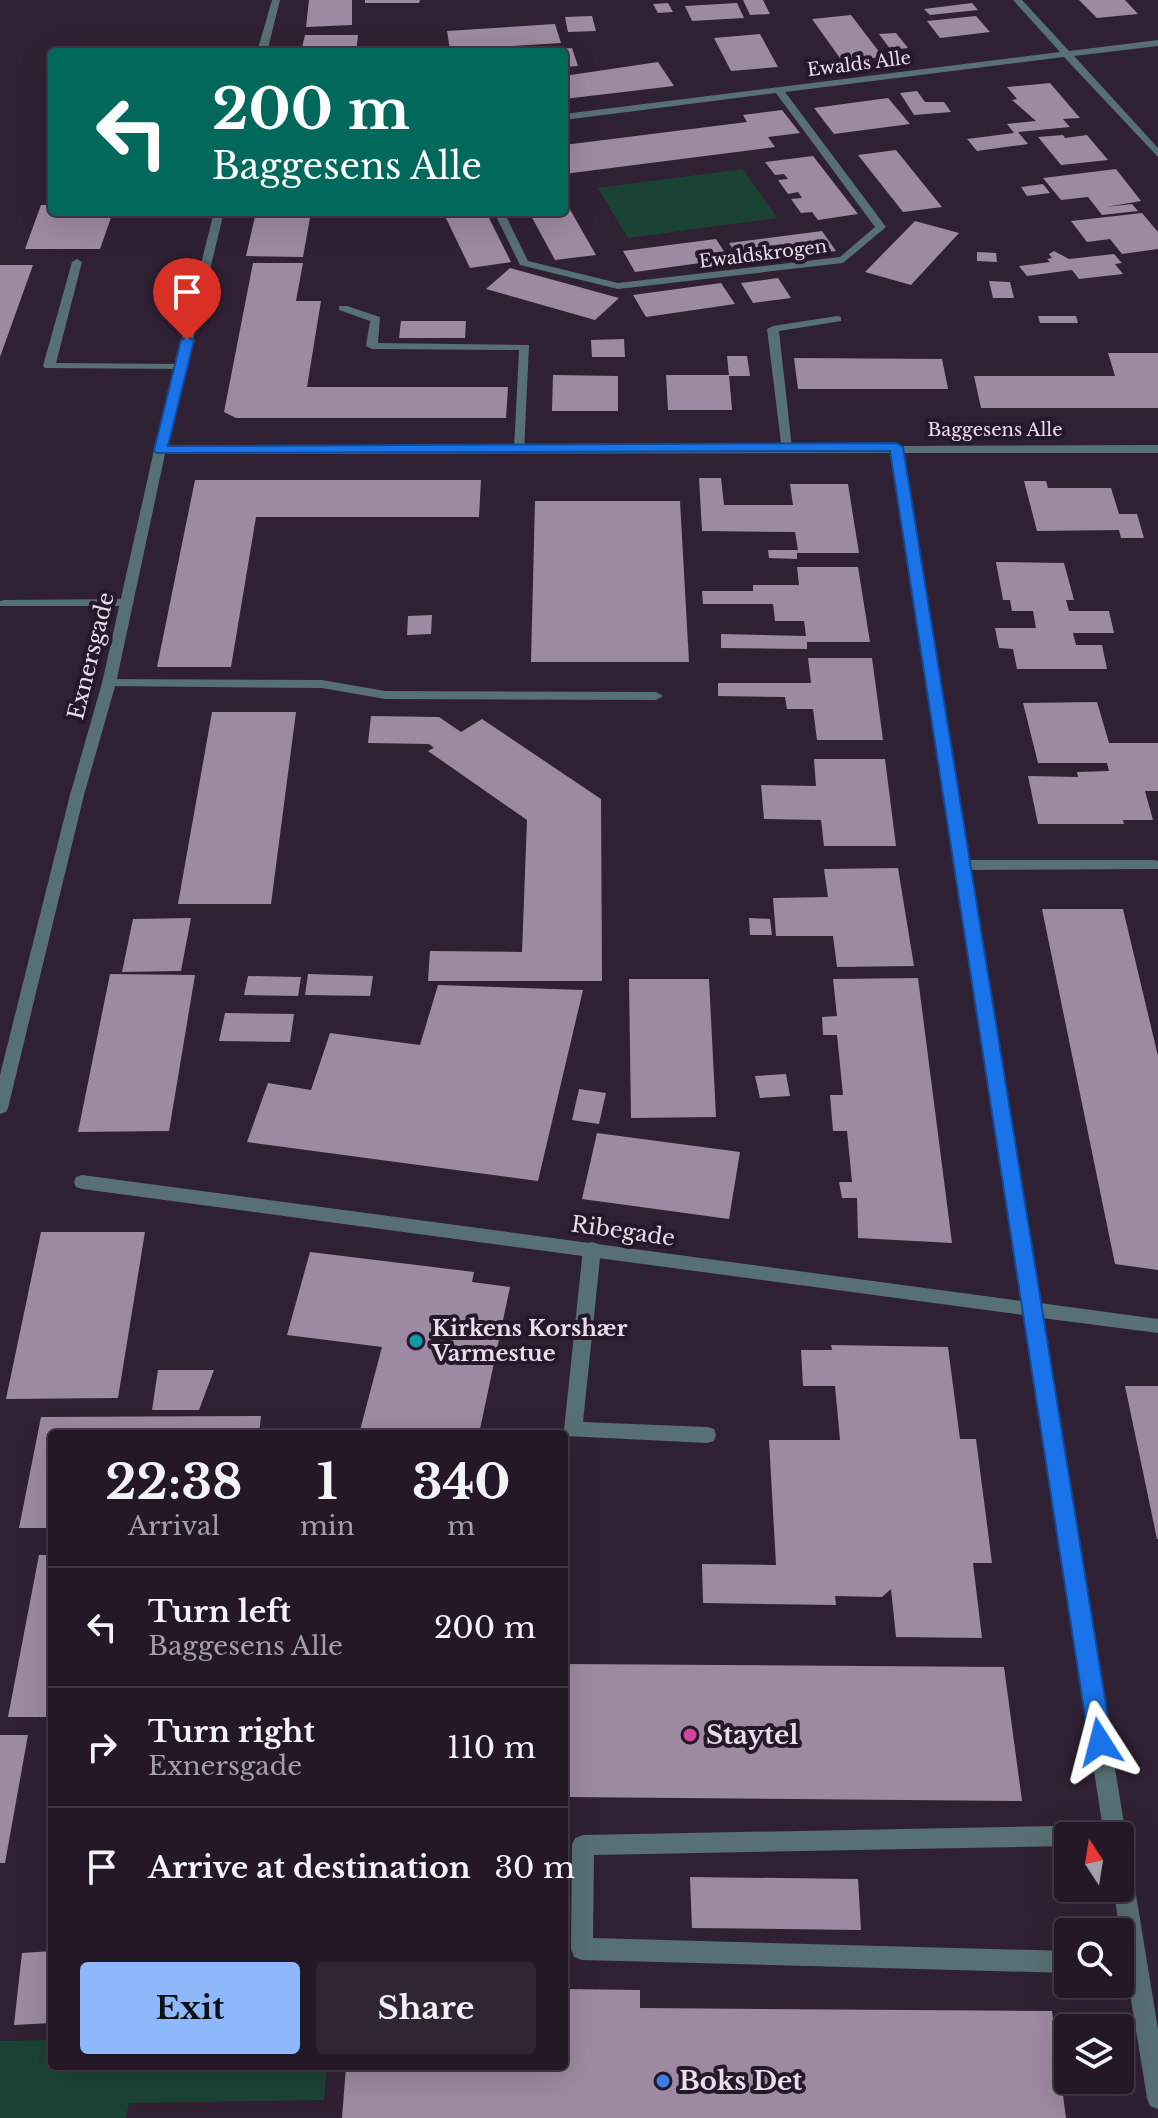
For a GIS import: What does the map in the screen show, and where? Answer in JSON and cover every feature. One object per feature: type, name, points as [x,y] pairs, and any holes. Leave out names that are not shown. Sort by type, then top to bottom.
[{"type":"street","points":[[263,48],[276,0]]},
{"type":"street","points":[[1017,0],[1158,154]]},
{"type":"street","name":"Ewalds Alle","points":[[568,116],[1158,43]]},
{"type":"street","name":"Ewaldskrogen","points":[[501,216],[524,263],[618,286],[843,260],[881,227],[778,90]]},
{"type":"street","name":"Exnersgade","points":[[0,1108],[77,795],[109,683],[160,450],[218,216]]},
{"type":"street","points":[[77,262],[49,366],[181,367]]},
{"type":"street","points":[[343,308],[376,319],[372,346],[525,347],[520,449]]},
{"type":"street","points":[[786,448],[773,329],[837,319]]},
{"type":"street","points":[[896,447],[1113,1822]]},
{"type":"street","name":"Baggesens Alle","points":[[160,450],[1158,449]]},
{"type":"street","points":[[5,604],[127,603]]},
{"type":"street","points":[[109,683],[322,684],[385,695],[656,696]]},
{"type":"street","points":[[962,865],[1154,865]]},
{"type":"street","name":"Ribegade","points":[[82,1182],[1158,1326]]},
{"type":"street","points":[[592,1249],[573,1430],[707,1435]]},
{"type":"street","points":[[1054,1836],[583,1845],[582,1890],[582,1949],[1054,1962]]},
{"type":"street","points":[[1134,1990],[1158,2098]]},
{"type":"green space","points":[[743,169],[777,218],[628,238],[598,188]]},
{"type":"green space","points":[[48,2040],[48,2070],[327,2070],[324,2100],[129,2103],[126,2118],[0,2118],[0,2041]]},
{"type":"building","points":[[309,0],[352,0],[352,25],[306,27]]},
{"type":"building","points":[[365,0],[420,0],[419,3],[365,3]]},
{"type":"building","points":[[743,0],[763,0],[770,14],[750,15]]},
{"type":"building","points":[[1079,0],[1125,0],[1138,14],[1097,18]]},
{"type":"building","points":[[668,3],[673,12],[658,13],[653,4]]},
{"type":"building","points":[[737,3],[744,18],[692,21],[685,6]]},
{"type":"building","points":[[972,3],[978,10],[930,15],[924,9]]},
{"type":"building","points":[[851,15],[883,57],[842,61],[812,19]]},
{"type":"building","points":[[592,16],[596,31],[568,32],[565,17]]},
{"type":"building","points":[[976,16],[990,32],[940,38],[927,21]]},
{"type":"building","points":[[555,24],[561,43],[450,48],[447,31]]},
{"type":"building","points":[[896,33],[908,48],[891,50],[879,34]]},
{"type":"building","points":[[760,34],[778,67],[731,71],[714,38]]},
{"type":"building","points":[[305,35],[358,35],[356,48],[302,48]]},
{"type":"building","points":[[568,48],[572,48],[578,66],[568,67]]},
{"type":"building","points":[[658,62],[674,86],[568,99],[568,75]]},
{"type":"building","points":[[1050,83],[1080,118],[1063,119],[1070,127],[1018,132],[1028,144],[977,151],[967,139],[1014,133],[1007,124],[1036,121],[1012,100],[1017,99],[1007,87]]},
{"type":"building","points":[[917,91],[925,102],[944,102],[951,112],[914,115],[900,93]]},
{"type":"building","points":[[888,98],[910,124],[834,134],[814,108]]},
{"type":"building","points":[[782,110],[800,133],[768,137],[775,147],[568,173],[568,144],[747,122],[743,115]]},
{"type":"building","points":[[1063,135],[1065,138],[1087,135],[1108,160],[1061,165],[1038,137]]},
{"type":"building","points":[[896,150],[942,207],[903,212],[858,155]]},
{"type":"building","points":[[813,156],[858,214],[818,220],[812,212],[801,213],[791,199],[802,198],[798,192],[788,194],[778,180],[788,179],[784,174],[775,175],[765,162]]},
{"type":"building","points":[[1116,169],[1141,201],[1106,207],[1132,204],[1138,211],[1102,215],[1088,197],[1061,200],[1043,178]]},
{"type":"building","points":[[1043,184],[1050,193],[1027,196],[1021,187]]},
{"type":"building","points":[[41,205],[48,205],[48,216],[112,216],[100,249],[25,249]]},
{"type":"building","points":[[568,206],[596,255],[555,260],[531,216],[568,216]]},
{"type":"building","points":[[1142,213],[1158,232],[1158,249],[1122,254],[1110,239],[1087,242],[1071,221]]},
{"type":"building","points":[[255,216],[310,216],[303,257],[246,256]]},
{"type":"building","points":[[445,216],[488,216],[511,262],[470,268]]},
{"type":"building","points":[[915,221],[959,233],[911,285],[865,272]]},
{"type":"building","points":[[822,231],[836,251],[742,264],[729,243]]},
{"type":"building","points":[[716,239],[729,259],[635,272],[623,251]]},
{"type":"building","points":[[1054,251],[1069,259],[1114,254],[1122,263],[1115,264],[1123,274],[1079,279],[1072,270],[1027,276],[1019,266],[1050,262],[1047,259],[1052,258],[1049,254]]},
{"type":"building","points":[[977,252],[996,253],[997,262],[977,261]]},
{"type":"building","points":[[253,263],[303,263],[296,301],[321,301],[307,387],[508,387],[506,418],[236,418],[224,412]]},
{"type":"building","points":[[0,265],[33,265],[0,357]]},
{"type":"building","points":[[510,268],[619,298],[595,320],[486,289]]},
{"type":"building","points":[[778,278],[791,298],[753,303],[741,283]]},
{"type":"building","points":[[989,281],[1010,282],[1014,298],[993,298]]},
{"type":"building","points":[[721,283],[735,304],[646,317],[633,295]]},
{"type":"building","points":[[1038,316],[1076,316],[1078,323],[1040,323]]},
{"type":"building","points":[[401,321],[466,321],[465,338],[399,338]]},
{"type":"building","points":[[624,339],[625,357],[592,357],[591,340]]},
{"type":"building","points":[[1108,353],[1158,353],[1158,408],[981,408],[974,376],[1115,376]]},
{"type":"building","points":[[727,356],[747,356],[750,376],[729,376]]},
{"type":"building","points":[[794,358],[942,359],[948,389],[798,389]]},
{"type":"building","points":[[553,375],[618,376],[618,411],[552,411]]},
{"type":"building","points":[[666,375],[729,375],[732,410],[668,410]]},
{"type":"building","points":[[699,478],[721,478],[724,505],[793,505],[790,484],[848,484],[859,553],[797,553],[797,559],[769,558],[768,550],[798,550],[795,532],[702,531]]},
{"type":"building","points":[[195,480],[481,480],[479,517],[256,517],[231,667],[157,667]]},
{"type":"building","points":[[1024,481],[1046,481],[1048,488],[1111,488],[1119,514],[1137,514],[1144,538],[1121,538],[1119,530],[1037,531]]},
{"type":"building","points":[[535,501],[680,501],[689,662],[531,662]]},
{"type":"building","points":[[996,562],[1064,563],[1074,600],[1066,600],[1069,611],[1109,611],[1114,633],[1073,633],[1076,645],[1102,645],[1107,669],[1017,669],[1013,649],[999,648],[995,628],[1036,628],[1033,611],[1012,611],[1010,600],[1003,600]]},
{"type":"building","points":[[797,567],[858,567],[870,642],[807,642],[807,649],[721,648],[721,634],[806,636],[804,621],[775,621],[773,604],[703,604],[702,591],[753,591],[753,585],[799,585]]},
{"type":"building","points":[[432,615],[431,634],[407,635],[408,616]]},
{"type":"building","points":[[808,658],[872,658],[883,740],[817,740],[813,709],[787,709],[785,697],[718,696],[718,683],[811,683]]},
{"type":"building","points":[[1097,702],[1109,743],[1158,743],[1158,791],[1145,791],[1153,820],[1123,820],[1124,824],[1038,824],[1028,776],[1078,777],[1077,772],[1109,771],[1107,763],[1038,763],[1023,703]]},
{"type":"building","points":[[212,712],[296,712],[271,904],[178,904]]},
{"type":"building","points":[[371,716],[439,717],[461,732],[482,719],[601,799],[602,981],[428,981],[430,951],[522,952],[527,820],[428,751],[434,748],[429,744],[368,743]]},
{"type":"building","points":[[814,759],[885,759],[896,846],[824,846],[821,820],[764,819],[761,785],[816,786]]},
{"type":"building","points":[[898,868],[914,966],[837,967],[833,936],[776,936],[773,898],[828,897],[824,869]]},
{"type":"building","points":[[1042,909],[1123,909],[1158,1056],[1158,1270],[1115,1264]]},
{"type":"building","points":[[191,918],[181,971],[122,972],[133,919]]},
{"type":"building","points":[[749,918],[770,919],[772,935],[750,935]]},
{"type":"building","points":[[110,974],[195,975],[169,1131],[78,1132]]},
{"type":"building","points":[[308,974],[373,976],[370,996],[305,995]]},
{"type":"building","points":[[248,976],[301,977],[298,996],[244,995]]},
{"type":"building","points":[[918,978],[952,1243],[858,1238],[857,1198],[842,1198],[839,1182],[852,1182],[847,1131],[833,1131],[830,1095],[843,1095],[837,1035],[823,1035],[822,1017],[837,1016],[833,979]]},
{"type":"building","points":[[629,979],[709,979],[716,1117],[631,1118]]},
{"type":"building","points":[[438,985],[583,990],[538,1181],[247,1142],[268,1083],[311,1090],[330,1033],[420,1045]]},
{"type":"building","points":[[225,1013],[294,1014],[290,1042],[219,1041]]},
{"type":"building","points":[[786,1074],[790,1096],[760,1098],[755,1076]]},
{"type":"building","points":[[579,1089],[606,1093],[599,1124],[572,1120]]},
{"type":"building","points":[[597,1133],[740,1152],[729,1219],[582,1199]]},
{"type":"building","points":[[41,1232],[145,1232],[118,1398],[6,1399]]},
{"type":"building","name":"Kirkens Korshær Varmestue","points":[[310,1252],[474,1272],[472,1282],[510,1287],[480,1430],[360,1430],[382,1347],[287,1335]]},
{"type":"building","points":[[831,1345],[948,1347],[960,1439],[976,1439],[992,1563],[973,1563],[982,1638],[896,1637],[891,1589],[882,1597],[835,1596],[836,1605],[703,1603],[702,1564],[776,1565],[769,1440],[840,1440],[835,1386],[803,1386],[801,1350],[832,1350]]},
{"type":"building","points":[[158,1370],[214,1370],[199,1410],[152,1410]]},
{"type":"building","points":[[1125,1386],[1158,1386],[1158,1539],[1157,1539]]},
{"type":"building","points":[[261,1416],[259,1430],[48,1430],[48,1528],[19,1528],[41,1417]]},
{"type":"building","points":[[39,1555],[48,1555],[48,1717],[8,1717]]},
{"type":"building","points":[[568,1664],[1004,1667],[1022,1801],[568,1797]]},
{"type":"building","points":[[0,1735],[28,1735],[5,1863],[0,1863]]},
{"type":"building","points":[[690,1877],[858,1879],[861,1930],[692,1928]]},
{"type":"building","points":[[48,1951],[48,2023],[14,2025],[22,1953]]},
{"type":"building","points":[[568,1989],[640,1990],[640,2008],[1052,2011],[1054,2094],[1063,2094],[1066,2118],[342,2118],[346,2070],[568,2070]]},
{"type":"place","name":"Kirkens Korshær Varmestue","points":[[416,1341]]},
{"type":"place","name":"Staytel","points":[[690,1735]]},
{"type":"place","name":"Boks Det","points":[[663,2081]]},
{"type":"route","points":[[187,340],[160,450],[896,447],[1100,1742]]}]
